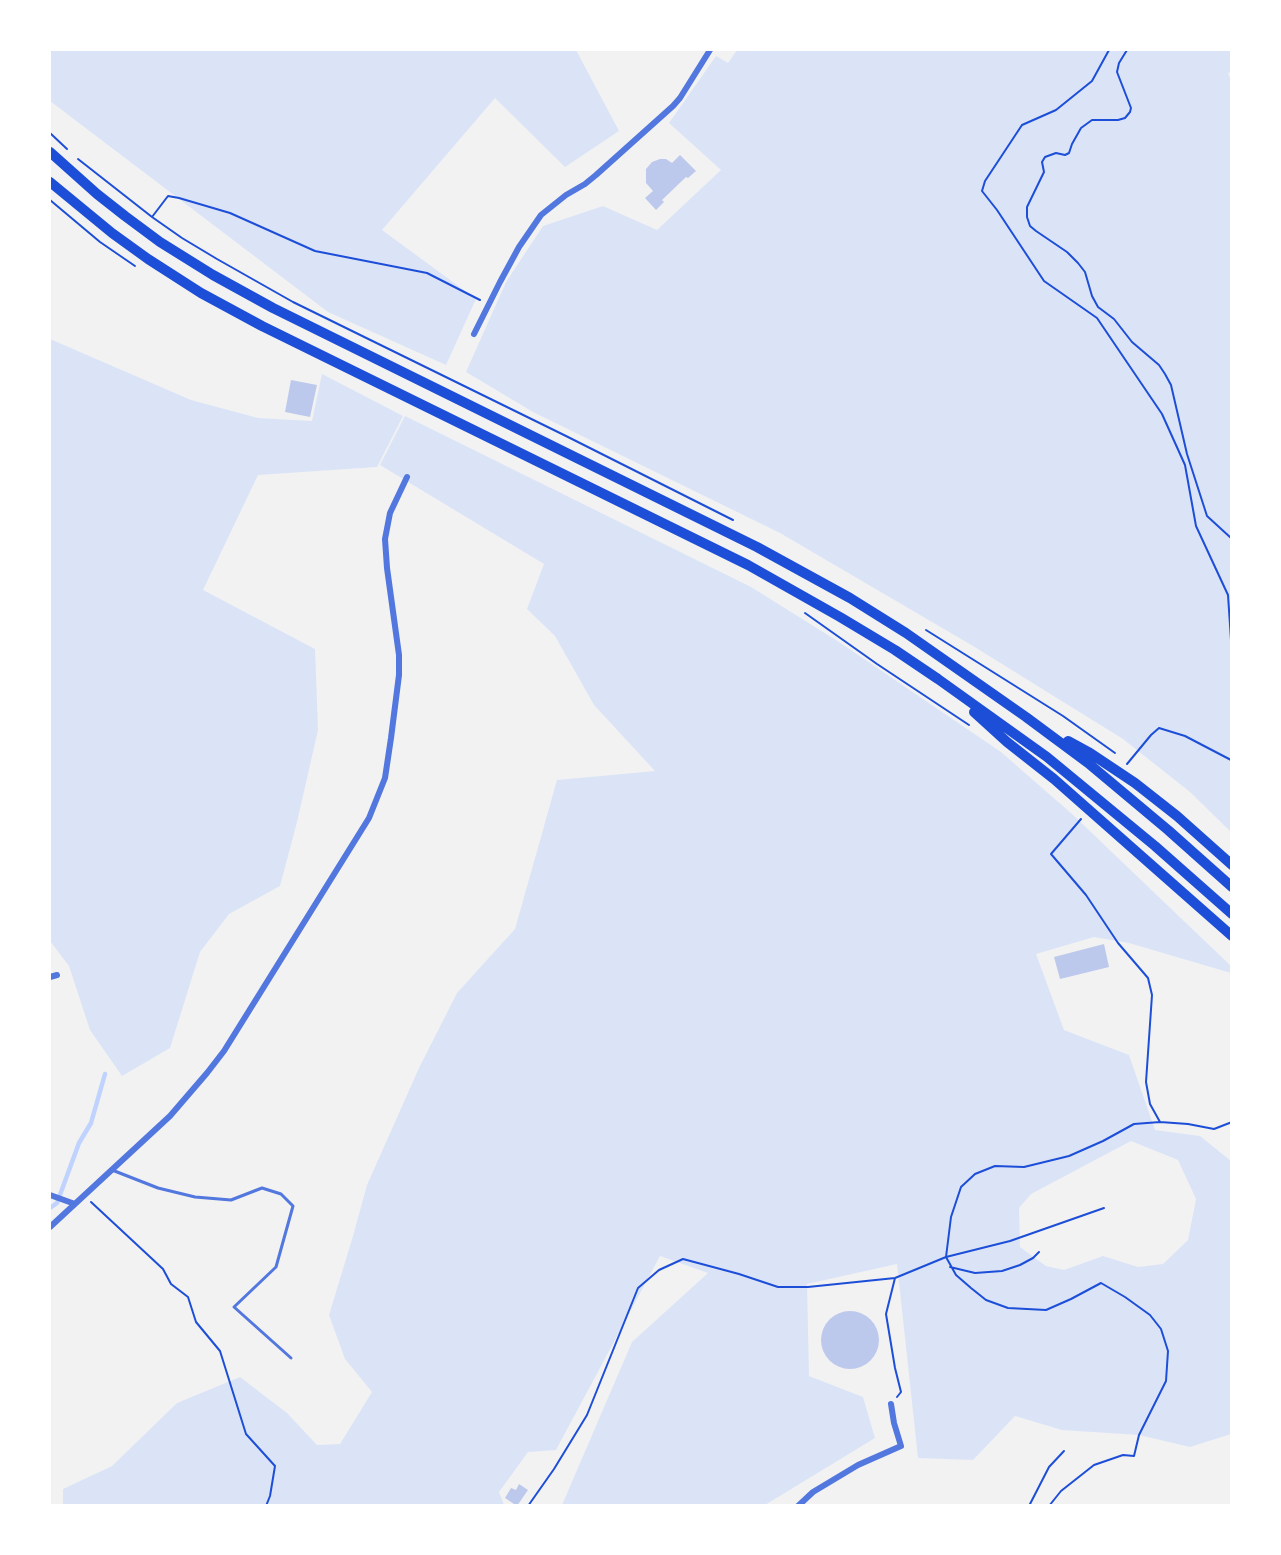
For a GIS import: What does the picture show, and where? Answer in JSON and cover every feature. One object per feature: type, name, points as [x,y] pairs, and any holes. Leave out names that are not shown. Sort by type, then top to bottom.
[{"type":"highway","points":[[50,153],[125,216],[160,242],[213,275],[273,308],[768,552],[850,598],[906,633],[1026,717],[1129,796],[1232,887]]},
{"type":"highway","points":[[50,182],[112,233],[201,293],[262,326],[748,565],[895,650],[1014,733],[1079,783],[1232,914]]},
{"type":"highway","points":[[938,679],[1007,742],[1054,779],[1232,936]]},
{"type":"highway","points":[[1026,717],[1090,753],[1135,783],[1177,816],[1232,865]]},
{"type":"street","points":[[474,334],[519,247],[541,215],[596,175],[673,106],[710,50]]},
{"type":"street","points":[[50,1227],[170,1116],[224,1051],[358,837],[377,799],[389,758],[399,675],[399,654],[385,539],[390,513],[407,477]]},
{"type":"street","points":[[50,976],[57,975]]},
{"type":"street","points":[[50,1195],[75,1204]]},
{"type":"street","points":[[798,1506],[813,1492],[858,1465],[901,1446],[891,1404]]},
{"type":"lane","points":[[112,1170],[158,1188],[195,1197],[231,1200],[262,1188],[281,1194],[292,1206],[276,1267],[234,1307],[291,1358]]},
{"type":"path","points":[[1109,50],[1092,81],[1056,110],[1022,125],[985,181],[982,191],[1044,281],[1097,318],[1162,414],[1185,465],[1197,526],[1228,595],[1232,655]]},
{"type":"path","points":[[1127,50],[1119,63],[1117,72],[1131,108],[1130,112],[1125,118],[1119,120],[1092,120],[1081,128],[1070,153],[1065,155],[1056,153],[1045,157],[1042,162],[1044,172],[1027,207],[1027,217],[1030,226],[1035,231],[1067,252],[1078,263],[1085,272],[1098,307],[1114,319],[1132,342],[1159,365],[1165,374],[1171,385],[1187,454],[1207,516],[1231,538],[1232,542]]},
{"type":"path","points":[[50,133],[69,151]]},
{"type":"path","points":[[76,157],[152,217],[168,196],[230,213],[315,251],[427,273],[489,304]]},
{"type":"path","points":[[50,200],[100,242],[137,268]]},
{"type":"path","points":[[804,612],[970,726]]},
{"type":"path","points":[[1150,735],[1159,728],[1185,736],[1232,759]]},
{"type":"path","points":[[1078,813],[1086,820]]},
{"type":"path","points":[[1056,849],[1051,854],[1086,895],[1118,943],[1148,978],[1152,995],[1146,1082],[1150,1104],[1160,1122]]},
{"type":"path","points":[[1049,1506],[1060,1491],[1094,1465],[1123,1455],[1134,1456],[1139,1435],[1166,1381],[1168,1351],[1161,1329],[1150,1315],[1101,1283],[1046,1310],[1008,1308],[986,1300],[956,1275],[946,1257],[951,1217],[961,1187],[975,1174],[995,1166],[1024,1167],[1069,1156],[1104,1141],[1134,1124],[1160,1122],[1214,1129],[1232,1122]]},
{"type":"path","points":[[85,1195],[163,1269],[171,1284],[188,1297],[196,1322],[220,1351],[246,1434],[275,1467],[266,1506]]},
{"type":"path","points":[[528,1506],[587,1415],[638,1287],[659,1270],[684,1259],[778,1287],[808,1287],[895,1278],[946,1257],[1010,1241],[1104,1208]]},
{"type":"path","points":[[950,1267],[975,1273],[1002,1271],[1020,1265],[1039,1252]]},
{"type":"path","points":[[891,1404],[901,1392],[886,1314],[895,1278]]},
{"type":"path","points":[[1029,1506],[1049,1467],[1064,1451]]},
{"type":"shaded area","points":[[50,50],[576,50],[619,131],[565,167],[495,98],[382,230],[476,299],[446,365],[328,312],[50,101]]},
{"type":"shaded area","points":[[737,50],[1231,50],[1231,72],[1228,73],[1232,83],[1231,832],[1190,792],[1123,739],[973,646],[780,533],[533,412],[466,372],[506,282],[543,226],[603,206],[657,230],[721,170],[669,123],[716,56],[728,63]]},
{"type":"shaded area","points":[[50,339],[191,400],[258,418],[312,421],[322,374],[403,416],[377,467],[258,475],[203,590],[315,649],[318,730],[280,886],[229,914],[200,952],[170,1048],[122,1076],[90,1030],[69,966],[50,941]]},
{"type":"shaded area","points":[[405,416],[751,587],[839,642],[1001,752],[1072,814],[1231,966],[1231,973],[1129,943],[1094,937],[1036,954],[1064,1030],[1129,1055],[1155,1130],[1200,1136],[1231,1161],[1231,1434],[1190,1447],[1139,1435],[1062,1430],[1015,1416],[973,1460],[918,1458],[897,1264],[807,1284],[809,1376],[863,1397],[875,1438],[765,1505],[562,1505],[632,1342],[708,1273],[660,1256],[556,1450],[528,1452],[499,1492],[504,1505],[63,1506],[63,1489],[112,1466],[177,1403],[240,1377],[287,1413],[317,1445],[340,1444],[372,1392],[345,1359],[329,1315],[367,1185],[419,1068],[457,993],[515,929],[557,780],[655,771],[594,705],[555,636],[527,609],[544,564],[380,465]],"holes":[[[1131,1141],[1178,1160],[1196,1199],[1188,1240],[1163,1264],[1138,1267],[1103,1256],[1064,1270],[1046,1266],[1020,1247],[1019,1208],[1031,1194]]]},
{"type":"building","points":[[680,155],[696,171],[688,178],[686,177],[662,200],[664,202],[656,210],[645,198],[653,191],[646,183],[646,169],[652,162],[660,159],[666,159],[672,163]]},
{"type":"building","points":[[291,380],[317,385],[310,417],[285,412]]},
{"type":"building","points":[[1104,944],[1109,967],[1060,979],[1054,957]]},
{"type":"building","points":[[850,1311],[861,1313],[874,1324],[879,1340],[877,1351],[866,1364],[850,1369],[839,1367],[826,1356],[821,1340],[823,1329],[834,1316]]},
{"type":"building","points":[[519,1484],[528,1490],[517,1506],[505,1498],[511,1488],[516,1490]]},
{"type":"waterway","points":[[50,1208],[57,1203],[79,1143],[91,1123],[105,1074]]}]
